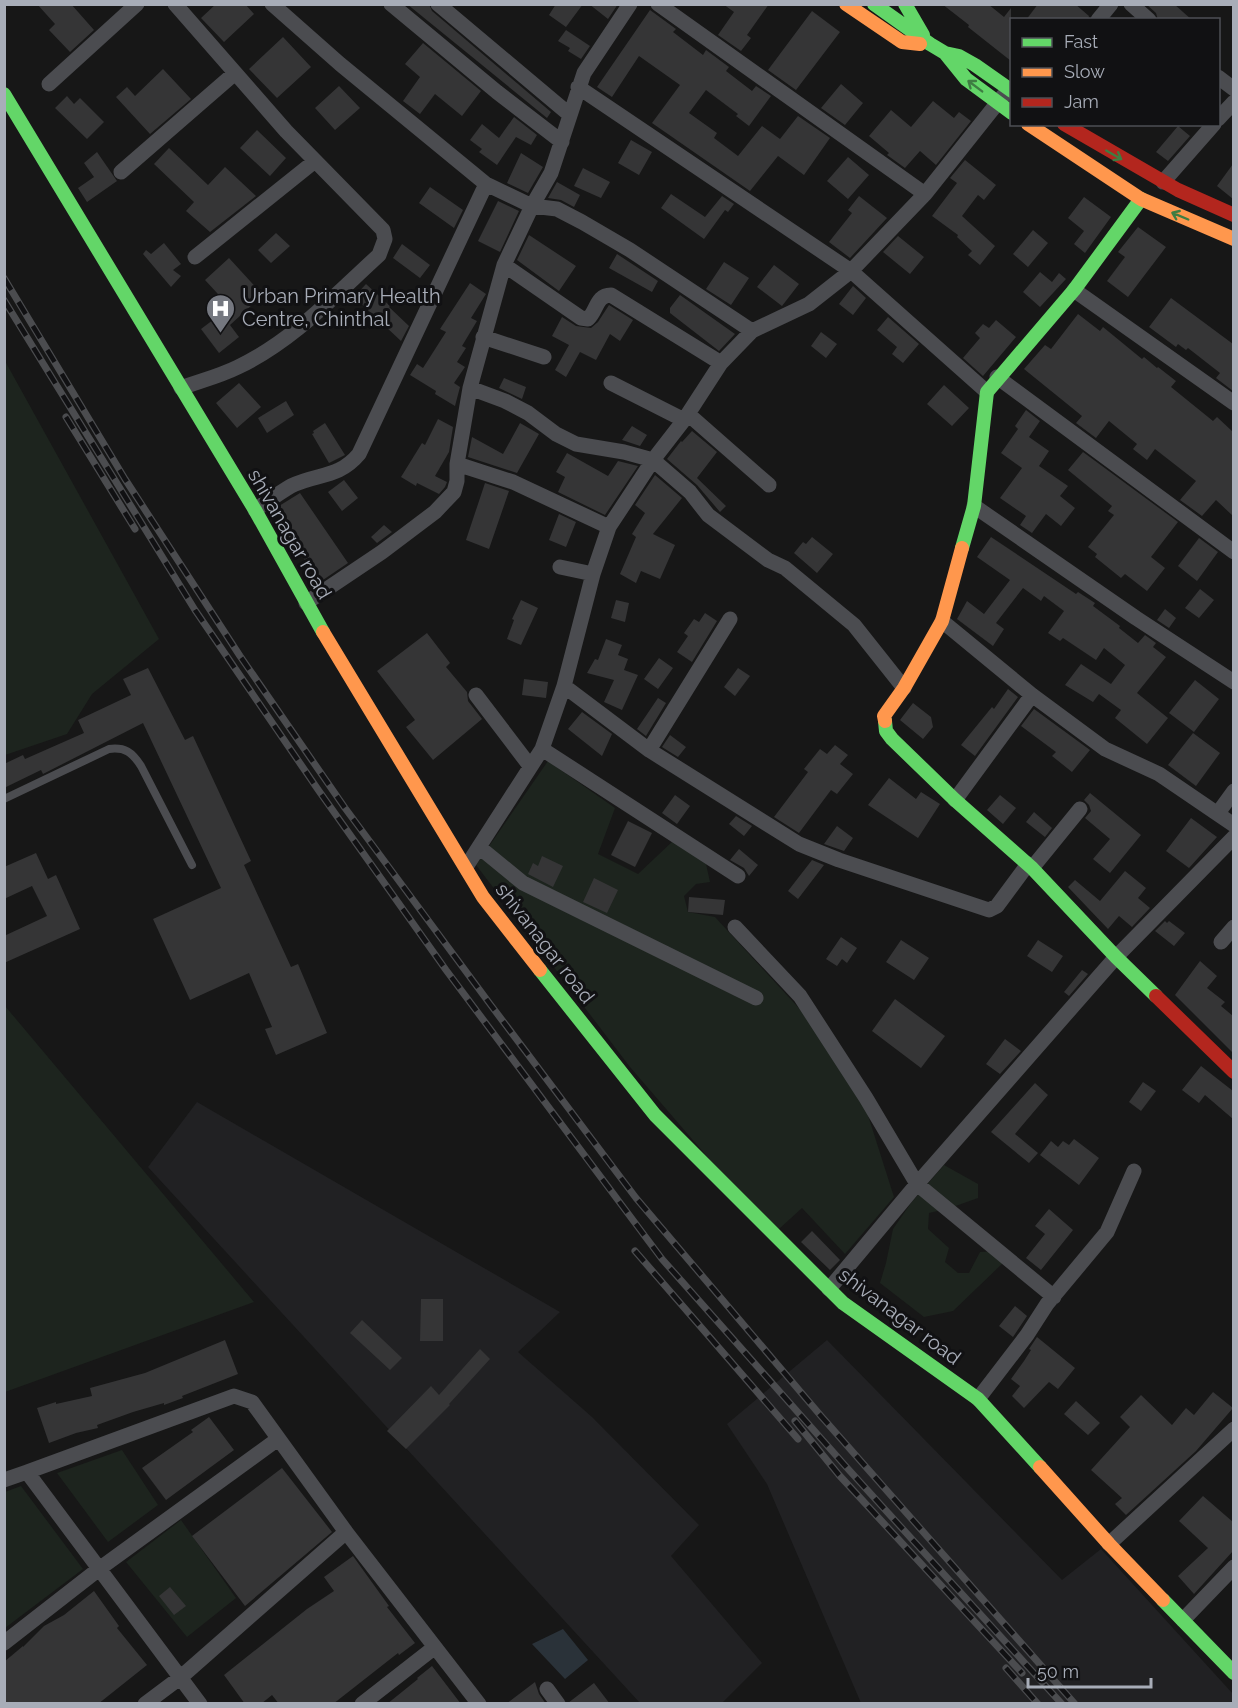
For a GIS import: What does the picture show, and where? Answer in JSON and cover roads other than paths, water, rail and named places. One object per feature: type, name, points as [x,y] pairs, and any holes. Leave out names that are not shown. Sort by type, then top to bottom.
[{"type":"street","points":[[49,84],[137,4]]},
{"type":"street","points":[[175,4],[234,73],[315,161],[383,230],[385,239],[379,255],[302,326],[237,368],[181,388]]},
{"type":"street","points":[[272,4],[486,184],[532,206],[556,209],[582,222],[630,250],[752,331]]},
{"type":"street","points":[[391,4],[497,92],[562,142]]},
{"type":"street","points":[[438,4],[570,115]]},
{"type":"street","points":[[306,603],[382,552],[445,503],[454,492],[470,388],[504,265],[532,206],[551,173],[578,87],[591,61],[630,4]]},
{"type":"street","points":[[658,4],[925,194]]},
{"type":"street","points":[[846,4],[902,42],[928,43]]},
{"type":"street","points":[[466,867],[542,749],[564,686],[593,574],[609,527],[653,460],[686,417],[721,363],[752,331],[809,304],[851,271],[925,194],[997,103],[1010,90],[975,65],[959,56],[945,53],[928,43],[874,4]]},
{"type":"street","points":[[906,4],[928,43]]},
{"type":"street","points":[[1100,18],[1112,4]]},
{"type":"street","points":[[1131,4],[1147,18]]},
{"type":"street","points":[[945,53],[953,68],[1010,112]]},
{"type":"street","points":[[120,172],[234,73]]},
{"type":"street","points":[[1220,79],[1233,89]]},
{"type":"street","points":[[578,87],[851,271],[987,392]]},
{"type":"street","name":"shivanagar road","points":[[4,94],[255,510],[306,603],[483,897],[655,1114],[843,1303],[978,1399],[1109,1544],[1233,1673]]},
{"type":"street","points":[[1220,117],[1233,102]]},
{"type":"street","points":[[1031,126],[1141,199],[1233,239]]},
{"type":"street","points":[[1067,126],[1163,182],[1233,215]]},
{"type":"street","points":[[1163,182],[1212,126]]},
{"type":"street","points":[[195,257],[315,161]]},
{"type":"street","points":[[255,510],[290,487],[308,479],[334,474],[344,469],[359,454],[486,184]]},
{"type":"street","points":[[1141,199],[1074,290],[997,377],[987,392],[974,506],[942,621],[904,688],[884,716],[886,730],[955,800],[1030,866],[1116,957],[1233,1072]]},
{"type":"street","points":[[504,265],[581,318],[588,319],[600,299],[605,295],[611,295],[721,363]]},
{"type":"street","points":[[1074,290],[1233,403]]},
{"type":"street","points":[[483,337],[544,357]]},
{"type":"street","points":[[997,377],[1233,552]]},
{"type":"street","points":[[611,383],[686,417],[769,485]]},
{"type":"street","points":[[470,388],[505,401],[528,413],[556,434],[576,444],[624,452],[653,460],[690,492],[708,515],[768,560],[785,568],[854,625],[904,688]]},
{"type":"street","points":[[458,464],[513,482],[609,527]]},
{"type":"street","points":[[974,506],[1233,682]]},
{"type":"street","points":[[560,567],[593,574]]},
{"type":"street","points":[[649,750],[730,619]]},
{"type":"street","points":[[942,621],[1032,695],[1105,749],[1159,774],[1233,825]]},
{"type":"street","points":[[564,686],[649,750],[798,844],[985,909],[993,909],[997,906],[1080,809]]},
{"type":"street","points":[[476,694],[530,766]]},
{"type":"street","points":[[955,800],[1032,695]]},
{"type":"street","points":[[542,749],[738,876]]},
{"type":"street","points":[[1218,813],[1233,790]]},
{"type":"street","points":[[829,1289],[917,1184],[1116,957],[1233,837]]},
{"type":"street","points":[[479,847],[523,883],[756,998]]},
{"type":"street","points":[[735,927],[800,996],[866,1098],[917,1184],[1054,1297]]},
{"type":"street","points":[[1221,942],[1233,927]]},
{"type":"street","points":[[978,1399],[1054,1297],[1107,1232],[1134,1171]]},
{"type":"street","points":[[4,1480],[234,1396],[252,1402],[346,1532],[479,1704]]},
{"type":"street","points":[[1109,1544],[1233,1429]]},
{"type":"street","points":[[4,1643],[99,1569],[278,1439]]},
{"type":"street","points":[[27,1472],[200,1704]]},
{"type":"street","points":[[145,1704],[181,1677],[346,1532]]},
{"type":"street","points":[[1183,1620],[1233,1567]]},
{"type":"street","points":[[363,1704],[435,1647]]},
{"type":"street","points":[[547,1689],[558,1704]]},
{"type":"lane","points":[[4,799],[109,749],[122,748],[133,754],[141,766],[192,865]]},
{"type":"railway","points":[[4,278],[125,479],[240,656],[345,808],[490,1004],[636,1198],[821,1416],[1075,1704]]},
{"type":"railway","points":[[4,300],[195,610],[319,791],[446,970],[662,1259],[849,1470],[1062,1704]]},
{"type":"railway","points":[[66,417],[135,529]]},
{"type":"railway","points":[[635,1251],[798,1439]]},
{"type":"railway","points":[[795,1421],[839,1475],[1022,1673]]},
{"type":"railway","points":[[1006,1668],[1038,1704]]},
{"type":"place","name":"Urban Primary Health Centre, Chinthal","points":[[221,334]]}]
